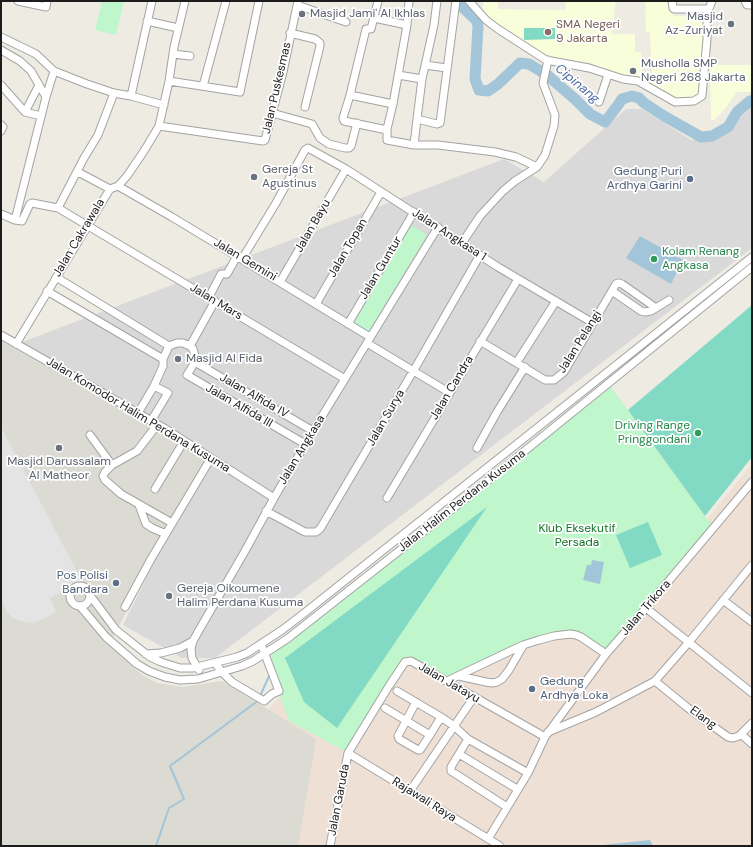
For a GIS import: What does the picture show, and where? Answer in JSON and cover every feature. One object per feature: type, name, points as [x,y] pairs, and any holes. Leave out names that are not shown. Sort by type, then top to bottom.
[{"type":"street","points":[[18,1],[46,7],[48,1]]},
{"type":"street","points":[[131,96],[152,1]]},
{"type":"street","name":"Jalan Cakrawala","points":[[16,344],[110,189],[118,186],[127,176],[159,126],[169,81],[178,28],[185,1]]},
{"type":"street","points":[[203,86],[226,1]]},
{"type":"street","points":[[169,81],[240,92],[260,1]]},
{"type":"street","points":[[377,1],[371,29],[366,29],[343,120],[387,130]]},
{"type":"street","points":[[409,1],[407,25],[387,130],[387,140],[414,145],[438,145],[495,152],[516,157],[537,167]]},
{"type":"street","points":[[414,145],[422,79],[434,25],[437,1]]},
{"type":"street","points":[[469,1],[486,20],[522,46],[548,62],[589,68],[623,79],[638,81],[675,102],[694,101],[702,96],[705,70],[708,9],[712,1]]},
{"type":"street","points":[[672,1],[672,8],[674,9],[708,9]]},
{"type":"street","points":[[745,1],[747,5],[752,5]]},
{"type":"street","points":[[297,3],[346,22]]},
{"type":"street","name":"Jalan Puskesmas","points":[[159,126],[263,141],[266,137],[272,113],[297,3]]},
{"type":"street","points":[[418,120],[437,124],[440,123],[454,3]]},
{"type":"street","points":[[374,18],[407,25]]},
{"type":"street","points":[[147,21],[178,28]]},
{"type":"street","points":[[290,34],[315,39],[320,43],[306,108]]},
{"type":"street","points":[[1,38],[36,54],[54,71],[114,93],[164,105]]},
{"type":"street","points":[[1,50],[28,67],[35,76],[46,97]]},
{"type":"street","points":[[173,54],[190,56]]},
{"type":"street","points":[[462,243],[480,216],[503,191],[515,181],[537,167],[545,155],[554,126],[555,115],[544,88],[544,80],[548,62]]},
{"type":"street","points":[[425,65],[447,68]]},
{"type":"street","points":[[15,220],[54,71]]},
{"type":"street","points":[[398,75],[422,79]]},
{"type":"street","points":[[600,102],[608,75]]},
{"type":"street","points":[[1,85],[24,112],[42,116]]},
{"type":"street","points":[[24,112],[39,85]]},
{"type":"street","points":[[1,214],[15,220],[24,220],[30,204],[58,208],[98,135],[114,93]]},
{"type":"street","points":[[350,95],[393,104]]},
{"type":"street","points":[[272,113],[312,124],[320,138],[329,144],[345,148],[351,146],[357,123]]},
{"type":"street","points":[[1,124],[3,127],[1,131]]},
{"type":"street","name":"Jalan Angkasa 1","points":[[240,257],[308,148],[346,169],[518,279],[593,323]]},
{"type":"street","name":"Jalan Bayu","points":[[280,282],[346,169]]},
{"type":"street","points":[[78,172],[110,189]]},
{"type":"street","name":"Jalan Gemini","points":[[118,186],[240,257],[316,304],[450,393]]},
{"type":"street","name":"Jalan Topan","points":[[316,304],[381,192]]},
{"type":"street","name":"Jalan Mars","points":[[58,208],[345,379]]},
{"type":"street","name":"Jalan Guntur","points":[[348,324],[414,212]]},
{"type":"street","name":"Jalan Angkasa","points":[[193,641],[305,444],[438,227]]},
{"type":"street","name":"Jalan Surya","points":[[266,511],[304,532],[316,532],[320,530],[480,255]]},
{"type":"street","points":[[190,346],[212,299],[221,274],[227,274],[240,257]]},
{"type":"street","name":"Jalan Halim Perdana Kusuma","points":[[198,668],[247,653],[303,614],[752,257]]},
{"type":"street","name":"Jalan Halim Perdana Kusuma","points":[[80,606],[106,637],[138,664],[149,671],[164,677],[180,680],[198,679],[253,662],[293,634],[548,433],[752,267]]},
{"type":"street","points":[[56,277],[169,346]]},
{"type":"street","name":"Jalan Candra","points":[[387,498],[518,279]]},
{"type":"street","points":[[656,308],[620,283],[614,285],[612,291],[641,311],[648,312],[656,308],[669,300]]},
{"type":"street","points":[[47,291],[163,359]]},
{"type":"street","name":"Jalan Pelangi","points":[[480,341],[545,380],[550,381],[558,378],[564,372],[612,291]]},
{"type":"street","points":[[628,301],[634,292]]},
{"type":"street","points":[[517,362],[556,301]]},
{"type":"street","name":"Jalan Komodor Halim Perdana Kusuma","points":[[1,336],[184,440],[274,498]]},
{"type":"street","points":[[138,413],[154,386],[163,366],[163,359],[169,346],[180,342],[190,346],[194,352],[195,362]]},
{"type":"street","name":"Jalan Alfida IV","points":[[195,362],[313,431]]},
{"type":"street","name":"Jalan Alfida III","points":[[195,362],[187,376],[305,444]]},
{"type":"street","points":[[477,448],[500,406],[525,367]]},
{"type":"street","points":[[154,386],[168,393],[154,423],[137,451],[112,465],[103,476],[105,480],[121,494],[172,523]]},
{"type":"street","points":[[90,435],[112,465]]},
{"type":"street","points":[[155,489],[184,440]]},
{"type":"street","points":[[125,607],[172,523],[211,458]]},
{"type":"street","name":"Jalan Trikora","points":[[488,839],[528,773],[546,735],[606,654],[752,482]]},
{"type":"street","points":[[139,505],[146,524],[166,534]]},
{"type":"street","points":[[546,735],[596,712],[655,680],[689,642],[752,565]]},
{"type":"street","points":[[89,594],[87,602],[80,606],[75,605],[70,599],[72,589],[77,586],[86,588],[116,630],[145,654],[174,666],[198,668]]},
{"type":"street","points":[[723,600],[752,622]]},
{"type":"street","points":[[646,608],[752,693]]},
{"type":"street","points":[[447,681],[523,646],[539,640],[570,634],[581,637],[606,654]]},
{"type":"street","points":[[145,654],[161,653],[180,648],[193,641]]},
{"type":"street","points":[[193,641],[191,652],[192,658],[204,677]]},
{"type":"street","points":[[215,663],[232,682],[261,699],[279,691],[261,644]]},
{"type":"street","points":[[459,676],[492,683],[497,682],[502,679],[509,670],[523,646]]},
{"type":"street","points":[[229,659],[231,670],[238,685]]},
{"type":"street","name":"Jalan Jatayu","points":[[348,753],[404,662],[411,661],[474,697],[546,735]]},
{"type":"street","name":"Elang","points":[[655,680],[688,708],[728,737],[736,737],[742,734]]},
{"type":"street","points":[[397,691],[441,717],[454,726],[468,739],[528,773]]},
{"type":"street","points":[[410,791],[474,697]]},
{"type":"street","points":[[416,702],[398,736],[399,738],[419,750],[422,748],[441,717]]},
{"type":"street","points":[[385,708],[430,735]]},
{"type":"street","points":[[752,723],[742,734],[752,744]]},
{"type":"street","points":[[468,739],[451,767],[452,772],[507,807]]},
{"type":"street","name":"Rajawali Raya","points":[[348,753],[500,846]]},
{"type":"street","name":"Jalan Garuda","points":[[330,846],[348,753]]},
{"type":"street","points":[[459,754],[517,789]]},
{"type":"shaded area","name":"SMA Negeri 9 Jakarta","points":[[484,1],[498,1],[498,9],[565,10],[566,1],[616,1],[612,34],[635,34],[635,52],[641,52],[642,81],[615,74],[591,63],[548,57],[491,22],[482,10]]},
{"type":"shaded area","points":[[645,1],[673,1],[673,16],[705,16],[706,63],[703,101],[677,101],[652,87],[650,32],[646,32]]},
{"type":"shaded area","points":[[710,65],[752,65],[752,91],[737,92],[725,109],[714,120],[711,120]]},
{"type":"shaded area","points":[[752,107],[752,248],[215,658],[182,658],[123,625],[173,524],[35,361],[17,344],[504,159],[544,182],[626,109],[642,109],[691,140],[714,141]]},
{"type":"shaded area","points":[[1,338],[212,460],[173,524],[110,643],[136,670],[157,683],[183,687],[222,681],[316,739],[298,846],[1,846]]},
{"type":"shaded area","points":[[1,427],[82,581],[50,598],[56,612],[37,622],[29,623],[14,619],[7,612],[1,600]]},
{"type":"shaded area","points":[[752,464],[752,846],[154,846],[281,695],[397,643],[557,624],[613,635]]},
{"type":"green space","points":[[102,1],[124,1],[116,35],[95,30]]},
{"type":"green space","points":[[524,28],[555,28],[555,39],[524,40]]},
{"type":"green space","points":[[411,225],[427,235],[367,334],[352,324]]},
{"type":"green space","name":"Driving Range Pringgondani","points":[[752,305],[752,457],[705,516],[628,410]]},
{"type":"green space","name":"Klub Eksekutif Persada","points":[[608,383],[714,527],[606,654],[576,635],[539,640],[447,681],[406,661],[348,753],[289,721],[265,654]]},
{"type":"green space","points":[[487,507],[337,728],[304,702],[285,658]]},
{"type":"green space","points":[[648,522],[662,555],[630,568],[616,535]]},
{"type":"water","name":"Kolam Renang Angkasa","points":[[640,236],[683,260],[671,284],[626,258]]},
{"type":"water","points":[[592,560],[604,562],[600,584],[583,580],[587,565],[591,565]]},
{"type":"water","points":[[650,840],[653,846],[594,846]]},
{"type":"waterway","name":"Cipinang","points":[[456,1],[476,20],[478,26],[475,79],[479,90],[488,91],[498,84],[520,63],[529,64],[547,75],[590,114],[605,122],[622,99],[632,96],[639,98],[664,116],[701,137],[712,136],[728,127],[737,112],[752,101]]},
{"type":"waterway","points":[[260,696],[270,674]]},
{"type":"waterway","points":[[156,846],[169,808],[184,799],[170,766],[259,700]]},
{"type":"place","name":"Masjid Jami' Al Ikhlas","points":[[302,14]]},
{"type":"place","name":"Masjid Az-Zuriyat","points":[[731,24]]},
{"type":"place","name":"SMA Negeri 9 Jakarta","points":[[548,32]]},
{"type":"place","name":"Musholla SMP Negeri 268 Jakarta","points":[[633,71]]},
{"type":"place","name":"Gereja St Agustinus","points":[[254,177]]},
{"type":"place","name":"Gedung Puri Ardhya Garini","points":[[690,179]]},
{"type":"place","name":"Kolam Renang Angkasa","points":[[654,259]]},
{"type":"place","name":"Masjid Al Fida","points":[[178,359]]},
{"type":"place","name":"Driving Range Pringgondani","points":[[698,433]]},
{"type":"place","name":"Masjid Darussalam Al Matheor","points":[[59,448]]},
{"type":"place","name":"Pos Polisi Bandara","points":[[116,583]]},
{"type":"place","name":"Gereja Oikoumene Halim Perdana Kusuma","points":[[169,596]]},
{"type":"place","name":"Gedung Ardhya Loka","points":[[532,689]]}]
